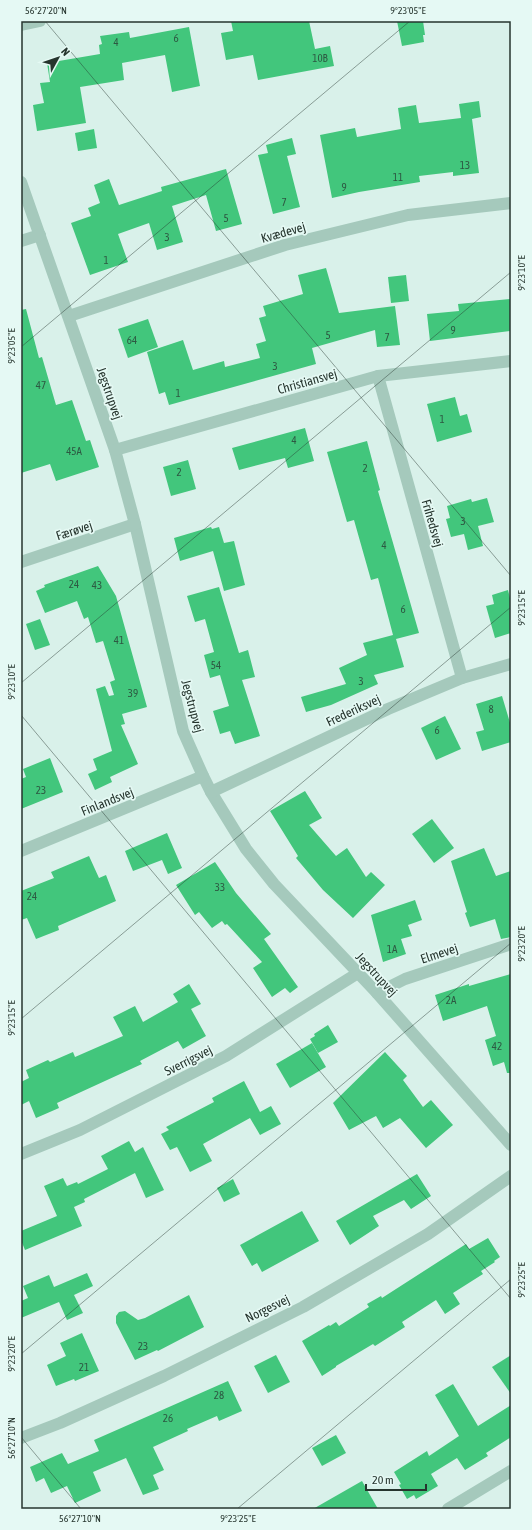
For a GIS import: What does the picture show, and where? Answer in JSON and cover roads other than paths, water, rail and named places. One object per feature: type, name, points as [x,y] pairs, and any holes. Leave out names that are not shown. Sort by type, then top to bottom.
[{"type":"street","points":[[21,25],[40,21]]},
{"type":"street","name":"Jegstrupvej","points":[[21,182],[115,450],[135,524],[183,731],[211,792],[246,849],[274,884],[377,993],[511,1145]]},
{"type":"street","name":"Kvædevej","points":[[69,316],[285,245],[408,215],[511,202]]},
{"type":"street","points":[[21,241],[40,235]]},
{"type":"street","name":"Christiansvej","points":[[115,450],[378,376],[511,361]]},
{"type":"street","name":"Frihedsvej","points":[[378,376],[462,678]]},
{"type":"street","name":"Færøvej","points":[[21,562],[135,524]]},
{"type":"street","name":"Frederiksvej","points":[[211,792],[388,709],[462,678],[511,664]]},
{"type":"street","name":"Finlandsvej","points":[[21,851],[203,776]]},
{"type":"street","name":"Elmevej","points":[[377,993],[405,979],[511,944]]},
{"type":"street","name":"Sverrigsvej","points":[[21,1154],[80,1130],[226,1056],[358,973]]},
{"type":"street","name":"Norgesvej","points":[[21,1438],[60,1423],[164,1376],[303,1307],[428,1234],[511,1176]]},
{"type":"street","points":[[448,1509],[511,1471]]}]
